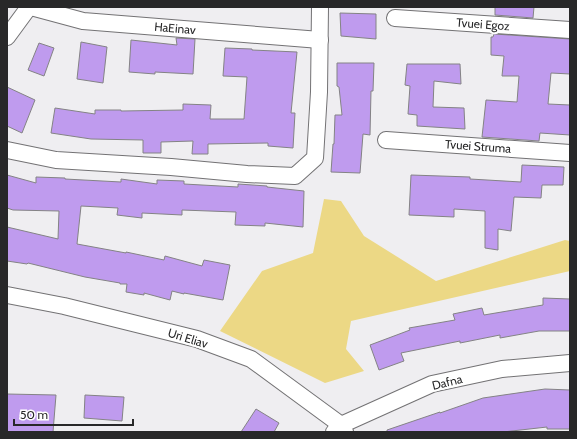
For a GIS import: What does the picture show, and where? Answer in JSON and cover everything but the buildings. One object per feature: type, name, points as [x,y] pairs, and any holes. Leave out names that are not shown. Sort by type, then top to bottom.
[{"type":"street","points":[[7,37],[30,7]]},
{"type":"street","name":"HaEinav","points":[[30,7],[83,21],[320,40]]},
{"type":"street","points":[[7,150],[56,160],[171,167],[247,174],[295,176],[315,158],[319,92],[320,7]]},
{"type":"street","name":"Tvuei Egoz","points":[[395,18],[570,30]]},
{"type":"street","name":"Tvuei Struma","points":[[386,140],[570,152]]},
{"type":"street","name":"Uri Eliav","points":[[7,296],[64,306],[197,339],[251,359],[340,430]]},
{"type":"street","name":"Dafna","points":[[340,430],[432,384],[502,369],[570,363]]},
{"type":"shaded area","points":[[324,199],[341,201],[364,236],[436,281],[565,240],[570,241],[570,271],[351,321],[346,349],[364,371],[325,383],[220,331],[262,271],[313,253]]}]
